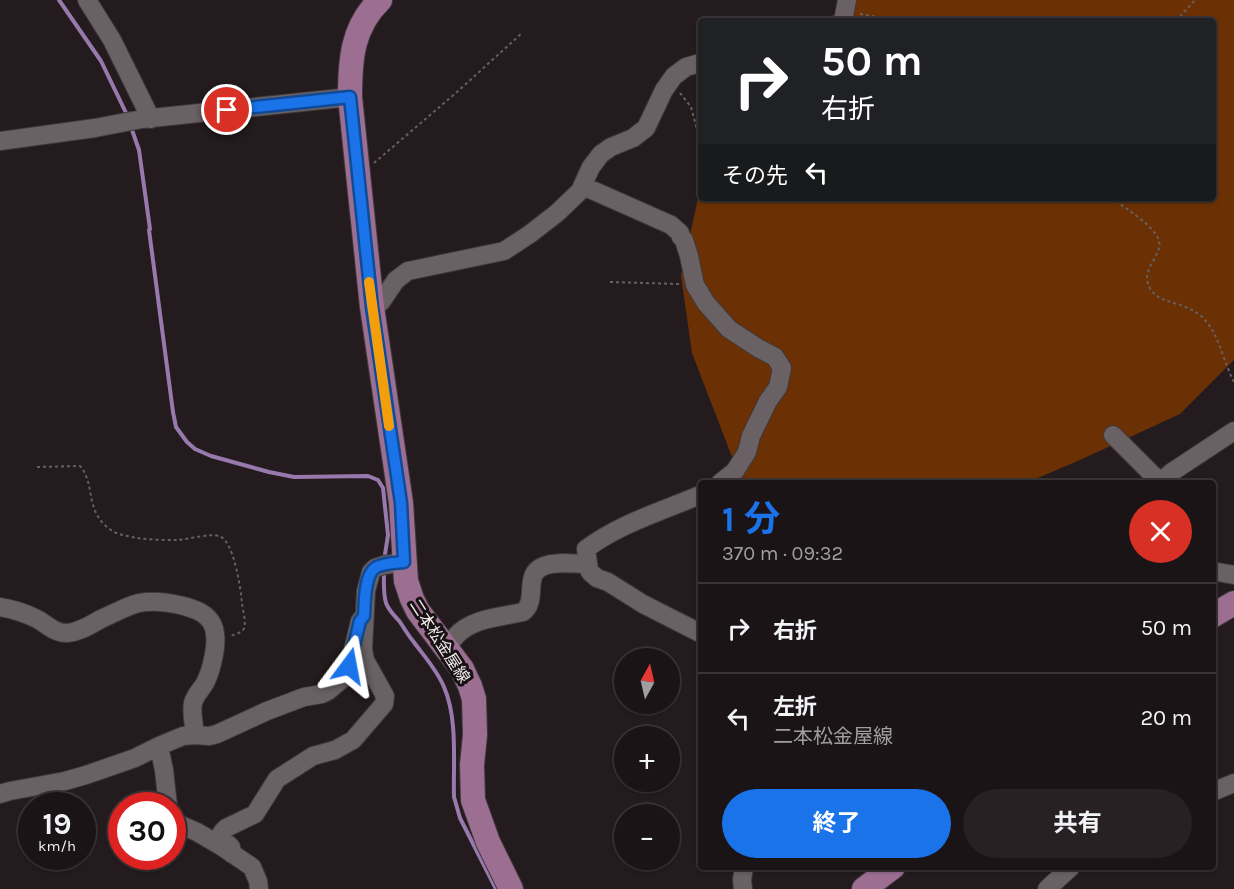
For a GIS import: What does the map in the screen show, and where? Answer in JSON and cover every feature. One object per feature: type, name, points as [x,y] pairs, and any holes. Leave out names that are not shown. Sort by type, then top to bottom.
[{"type":"main road","name":"二本松金屋線","points":[[380,0],[367,15],[358,31],[350,71],[350,97],[372,307],[401,503],[406,581],[418,611],[462,669],[470,686],[474,699],[476,735],[472,765],[473,800],[488,842],[511,889]]},
{"type":"main road","points":[[1216,614],[1234,603]]},
{"type":"main road","points":[[864,889],[889,870]]},
{"type":"street","points":[[87,0],[112,40],[151,119]]},
{"type":"street","points":[[372,307],[381,302],[396,280],[408,271],[504,251],[557,213],[583,186],[591,167],[601,154],[646,129],[674,76],[686,67],[698,64]]},
{"type":"street","points":[[0,141],[195,112],[350,97]]},
{"type":"street","points":[[583,186],[671,225],[680,233],[689,256],[695,285],[706,303],[729,329],[775,357],[782,368],[778,387],[768,401],[747,452],[735,471],[724,480]]},
{"type":"street","points":[[1162,480],[1234,431]]},
{"type":"street","points":[[1113,435],[1158,480]]},
{"type":"street","points":[[698,496],[614,531],[586,549],[591,573],[597,578],[698,632]]},
{"type":"street","points":[[232,854],[231,848],[222,839],[223,831],[229,826],[252,817],[278,779],[291,769],[313,756],[335,750],[353,740],[384,704],[385,696],[365,660],[363,649],[366,591],[371,572],[378,567],[404,562]]},
{"type":"street","points":[[447,649],[454,637],[464,629],[484,620],[523,612],[528,608],[531,582],[538,569],[545,565],[588,564]]},
{"type":"street","points":[[1216,572],[1234,575]]},
{"type":"street","points":[[0,607],[17,610],[37,619],[53,630],[68,633],[85,628],[139,603],[171,604],[187,607],[204,615],[213,624],[216,639],[209,672],[194,701],[195,735]]},
{"type":"street","points":[[0,794],[86,775],[135,758],[183,736],[217,734],[304,697],[322,694],[332,689],[341,680],[349,666],[360,621],[364,616]]},
{"type":"street","points":[[159,746],[166,792]]},
{"type":"street","points":[[1216,790],[1234,783]]},
{"type":"street","points":[[186,828],[206,836],[252,867],[259,889]]},
{"type":"street","points":[[743,889],[744,870]]},
{"type":"street","points":[[1047,889],[1068,870]]},
{"type":"path","points":[[1179,18],[1195,0]]},
{"type":"path","points":[[845,11],[886,18]]},
{"type":"path","points":[[358,176],[439,108],[522,33]]},
{"type":"path","points":[[668,84],[683,95],[687,101],[698,131]]},
{"type":"path","points":[[1115,201],[1151,229],[1158,239],[1159,246],[1148,270],[1147,280],[1150,290],[1160,298],[1185,307],[1204,319],[1213,332],[1234,382]]},
{"type":"path","points":[[610,282],[695,285]]},
{"type":"path","points":[[37,467],[80,466],[85,472],[94,509],[105,526],[124,536],[177,540],[211,535],[220,536],[226,540],[231,549],[241,591],[245,625],[242,631],[216,639]]},
{"type":"shaded area","points":[[851,0],[1234,0],[1234,360],[1180,414],[1033,480],[741,480],[692,353],[681,276],[698,198],[698,201],[1216,201],[1216,18],[830,18]]},
{"type":"waterway","points":[[59,0],[101,61],[128,117]]},
{"type":"waterway","points":[[131,127],[139,150],[176,427],[195,449],[211,456],[269,472],[294,477],[368,476],[378,480],[383,488],[388,535],[384,561]]},
{"type":"waterway","points":[[384,571],[387,606],[434,669],[444,687],[453,727],[454,797],[460,818],[496,889]]},
{"type":"slow traffic","points":[[369,282],[389,426]]},
{"type":"route","points":[[227,110],[350,97],[372,307],[401,503],[404,562],[384,565],[371,572],[366,591],[364,616],[360,621],[349,666]]}]
